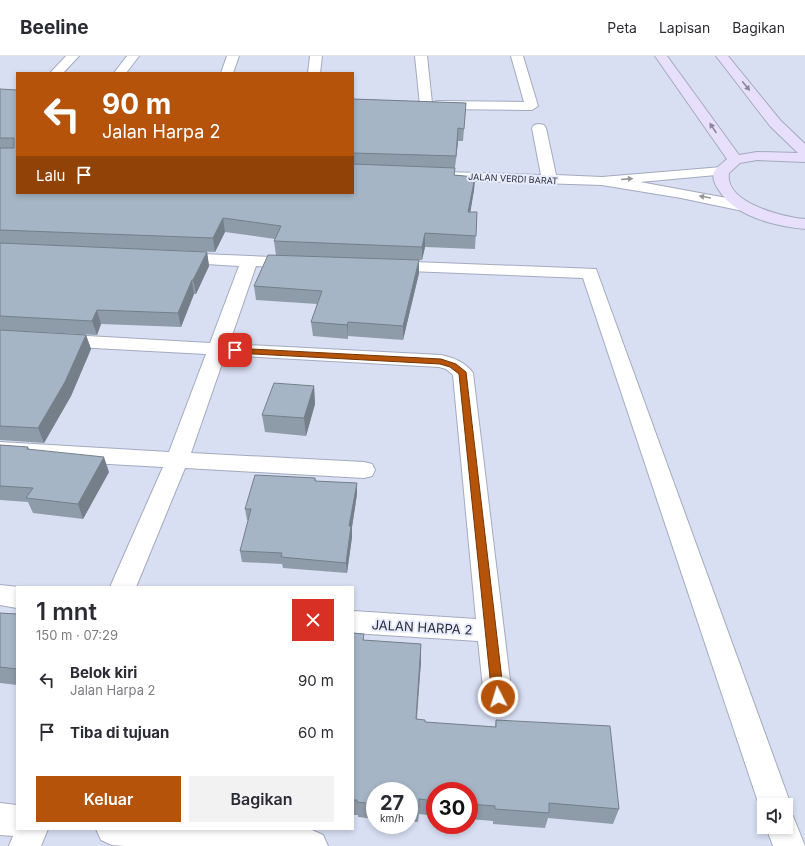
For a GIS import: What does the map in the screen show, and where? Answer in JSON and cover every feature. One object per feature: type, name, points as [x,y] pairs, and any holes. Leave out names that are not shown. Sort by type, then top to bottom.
[{"type":"main road","points":[[661,56],[692,102],[708,120],[735,160]]},
{"type":"main road","points":[[722,56],[775,123],[805,152]]},
{"type":"main road","points":[[805,158],[757,156],[735,160],[722,171],[721,182],[729,194],[743,206],[770,216],[801,224],[805,238]]},
{"type":"street","points":[[57,72],[73,56]]},
{"type":"street","points":[[121,72],[133,56]]},
{"type":"street","points":[[227,72],[232,56]]},
{"type":"street","points":[[314,72],[316,56]]},
{"type":"street","points":[[421,56],[426,105]]},
{"type":"street","points":[[411,105],[533,110],[517,56]]},
{"type":"street","points":[[539,128],[550,180]]},
{"type":"street","name":"JALAN VERDI BARAT","points":[[432,175],[602,181],[722,171]]},
{"type":"street","name":"JALAN VERDI BARAT","points":[[602,181],[682,193],[743,206]]},
{"type":"street","points":[[164,258],[312,264]]},
{"type":"street","points":[[123,586],[177,461],[250,262]]},
{"type":"street","points":[[374,266],[590,273],[773,798]]},
{"type":"street","points":[[0,337],[441,361],[453,365],[463,374],[498,697]]},
{"type":"street","points":[[0,450],[177,461],[364,470]]},
{"type":"street","points":[[0,595],[16,597]]},
{"type":"street","name":"JALAN HARPA 2","points":[[354,622],[491,631]]},
{"type":"street","points":[[0,819],[16,821]]},
{"type":"street","points":[[25,846],[32,830]]},
{"type":"street","points":[[124,830],[312,846]]},
{"type":"street","points":[[785,834],[789,846]]},
{"type":"building","points":[[0,89],[16,90],[16,194],[354,194],[354,164],[455,168],[454,175],[475,177],[468,212],[477,212],[476,236],[425,233],[422,247],[274,241],[281,226],[223,218],[213,238],[0,230],[0,148],[14,148],[14,138],[0,138]]},
{"type":"building","points":[[354,99],[466,103],[464,129],[458,128],[456,156],[354,153]]},
{"type":"building","points":[[0,243],[207,252],[192,280],[178,313],[97,310],[92,321],[0,316]]},
{"type":"building","points":[[268,255],[419,260],[403,326],[348,322],[347,325],[311,322],[322,291],[254,286]]},
{"type":"building","points":[[0,330],[86,335],[65,382],[38,428],[0,426]]},
{"type":"building","points":[[274,383],[314,386],[304,418],[262,415]]},
{"type":"building","points":[[0,445],[28,447],[27,449],[104,457],[78,504],[26,498],[33,488],[0,486]]},
{"type":"building","points":[[255,475],[315,478],[315,481],[357,483],[349,526],[351,526],[346,563],[281,557],[282,553],[240,551],[251,509],[245,509]]},
{"type":"building","points":[[0,613],[16,614],[16,669],[0,667]]},
{"type":"building","points":[[354,633],[364,634],[363,640],[421,644],[416,719],[425,720],[425,722],[496,727],[496,720],[610,726],[619,809],[549,803],[549,813],[495,809],[495,806],[478,805],[478,782],[426,782],[426,800],[419,799],[419,807],[418,782],[366,782],[366,803],[357,802],[357,800],[354,800]]},
{"type":"route","points":[[235,350],[441,361],[453,365],[463,374],[498,697]]}]
